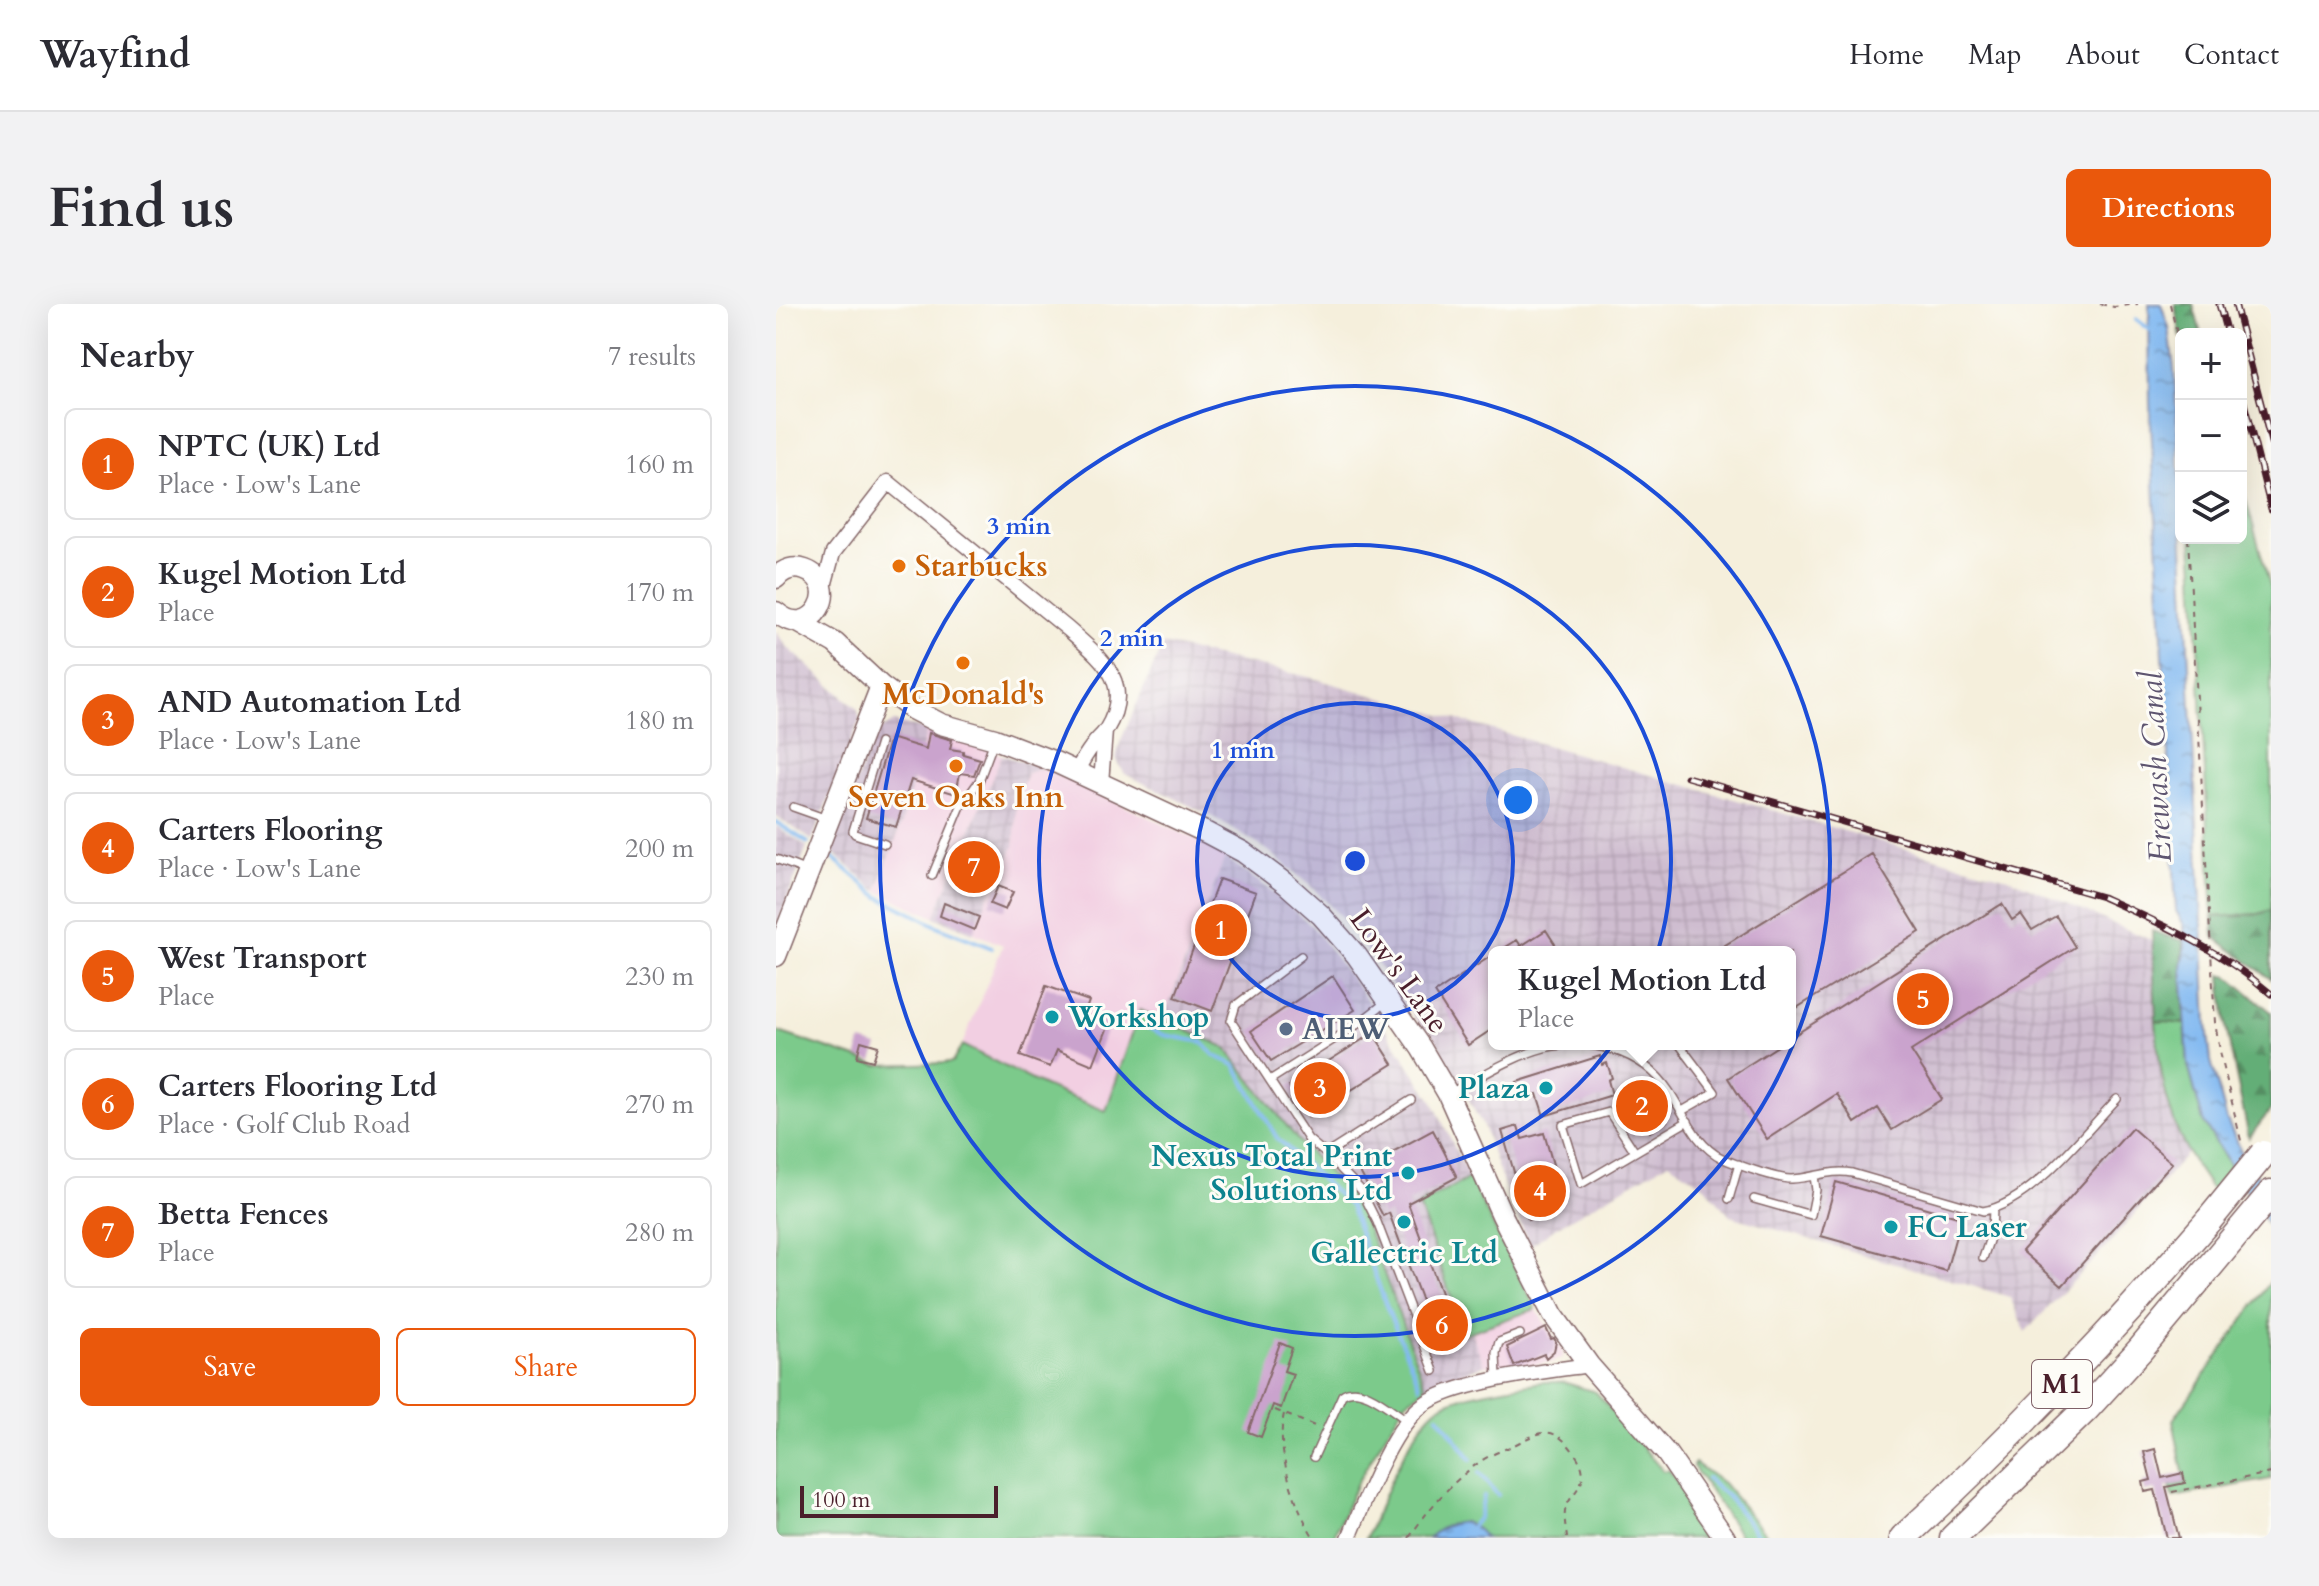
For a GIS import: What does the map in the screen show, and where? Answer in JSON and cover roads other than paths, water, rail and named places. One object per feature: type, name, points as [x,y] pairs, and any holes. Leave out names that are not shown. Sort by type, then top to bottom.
[{"type":"highway","name":"M1","points":[[1903,1538],[2057,1389],[2111,1331],[2209,1220],[2259,1147]]},
{"type":"highway","name":"M1","points":[[1953,1538],[2086,1409],[2140,1350],[2271,1193]]},
{"type":"street","points":[[822,598],[833,553],[888,482],[1068,629],[1106,665],[1119,697],[1105,731],[1101,783]]},
{"type":"street","points":[[777,575],[802,568],[833,553]]},
{"type":"street","name":"Low's Lane","points":[[802,568],[815,576],[835,643]]},
{"type":"street","name":"Low's Lane","points":[[782,617],[812,617],[822,598]]},
{"type":"street","name":"Low's Lane","points":[[782,617],[835,643],[881,686],[912,709],[941,724],[995,739],[1076,771],[1222,840],[1286,884],[1321,915],[1357,956],[1421,1048],[1448,1094],[1523,1259],[1553,1315],[1589,1365],[1667,1454],[1725,1538]]},
{"type":"street","points":[[776,956],[809,872],[844,811],[881,686]]},
{"type":"street","points":[[1076,771],[1105,731]]},
{"type":"street","points":[[1349,1538],[1379,1468],[1408,1421],[1424,1404],[1446,1393],[1589,1365]]},
{"type":"lane","points":[[932,876],[961,806],[979,781],[995,739]]},
{"type":"lane","points":[[844,811],[880,743]]},
{"type":"lane","points":[[793,807],[844,811]]},
{"type":"lane","points":[[844,811],[855,834],[885,844]]},
{"type":"lane","points":[[776,859],[809,872]]},
{"type":"lane","points":[[1301,956],[1236,1005],[1231,1021],[1308,1139],[1361,1190],[1377,1222],[1434,1371]]},
{"type":"lane","points":[[1270,1080],[1355,1026],[1388,1001]]},
{"type":"lane","points":[[1448,1094],[1518,1057],[1538,1050]]},
{"type":"lane","points":[[1619,1050],[1662,1080],[1699,1140],[1720,1157],[1785,1179],[1836,1171],[1852,1173],[1983,1211],[1993,1209],[2032,1188],[2117,1099]]},
{"type":"lane","points":[[1682,1111],[1715,1092],[1684,1050]]},
{"type":"lane","points":[[1326,1154],[1411,1100]]},
{"type":"lane","points":[[1635,1152],[1609,1112],[1563,1125],[1581,1184],[1688,1121]]},
{"type":"lane","points":[[1729,1199],[1739,1164]]},
{"type":"lane","points":[[1754,1199],[1811,1215],[1816,1190],[1814,1176]]},
{"type":"lane","points":[[1983,1258],[1992,1232],[1993,1209]]},
{"type":"lane","points":[[1498,1381],[1496,1353],[1499,1342],[1520,1334]]},
{"type":"lane","points":[[1314,1457],[1342,1395],[1347,1391],[1358,1391],[1375,1399],[1408,1421]]},
{"type":"water","points":[[2149,304],[2161,304],[2169,327],[2174,368],[2175,544],[2183,544],[2211,1061],[2227,1120],[2241,1151],[2271,1196],[2271,1231],[2203,1121],[2188,1065],[2182,967],[2184,925],[2176,911],[2150,403]]},
{"type":"water","points":[[1464,1522],[1486,1538],[1429,1538],[1436,1531]]},
{"type":"waterway","points":[[2136,319],[2153,332]]},
{"type":"waterway","points":[[776,822],[808,843]]},
{"type":"waterway","points":[[833,858],[879,897],[939,927],[992,948]]},
{"type":"waterway","points":[[1145,1026],[1164,1035],[1202,1042],[1215,1056],[1235,1065],[1277,1138],[1350,1206],[1387,1308],[1420,1386]]},
{"type":"waterway","points":[[1438,1416],[1471,1459]]},
{"type":"waterway","points":[[1479,1473],[1498,1495]]},
{"type":"waterway","points":[[1707,1479],[1729,1498],[1760,1538]]},
{"type":"waterway","points":[[1472,1526],[1479,1517],[1484,1496]]},
{"type":"railway","points":[[2219,304],[2225,328]]},
{"type":"railway","points":[[2235,304],[2271,442]]},
{"type":"railway","points":[[2243,400],[2271,509]]},
{"type":"railway","points":[[1687,777],[2102,897],[2211,951],[2271,994]]},
{"type":"place","name":"Starbucks","points":[[899,566]]},
{"type":"place","name":"McDonald's","points":[[963,663]]},
{"type":"place","name":"Seven Oaks Inn","points":[[956,766]]},
{"type":"place","name":"Betta Fences","points":[[974,867]]},
{"type":"place","name":"NPTC (UK) Ltd","points":[[1221,930]]},
{"type":"place","name":"West Transport","points":[[1923,999]]},
{"type":"place","name":"Workshop","points":[[1052,1017]]},
{"type":"place","name":"AIEW","points":[[1286,1029]]},
{"type":"place","name":"AND Automation Ltd","points":[[1320,1088]]},
{"type":"place","name":"Plaza","points":[[1546,1088]]},
{"type":"place","name":"Kugel Motion Ltd","points":[[1642,1106]]},
{"type":"place","name":"Nexus Total Print Solutions Ltd","points":[[1408,1173]]},
{"type":"place","name":"Carters Flooring","points":[[1540,1191]]},
{"type":"place","name":"Gallectric Ltd","points":[[1404,1222]]},
{"type":"place","name":"FC Laser","points":[[1891,1227]]},
{"type":"place","name":"Carters Flooring Ltd","points":[[1442,1325]]},
{"type":"water label","name":"Erewash Canal","points":[[2156,767]]}]
